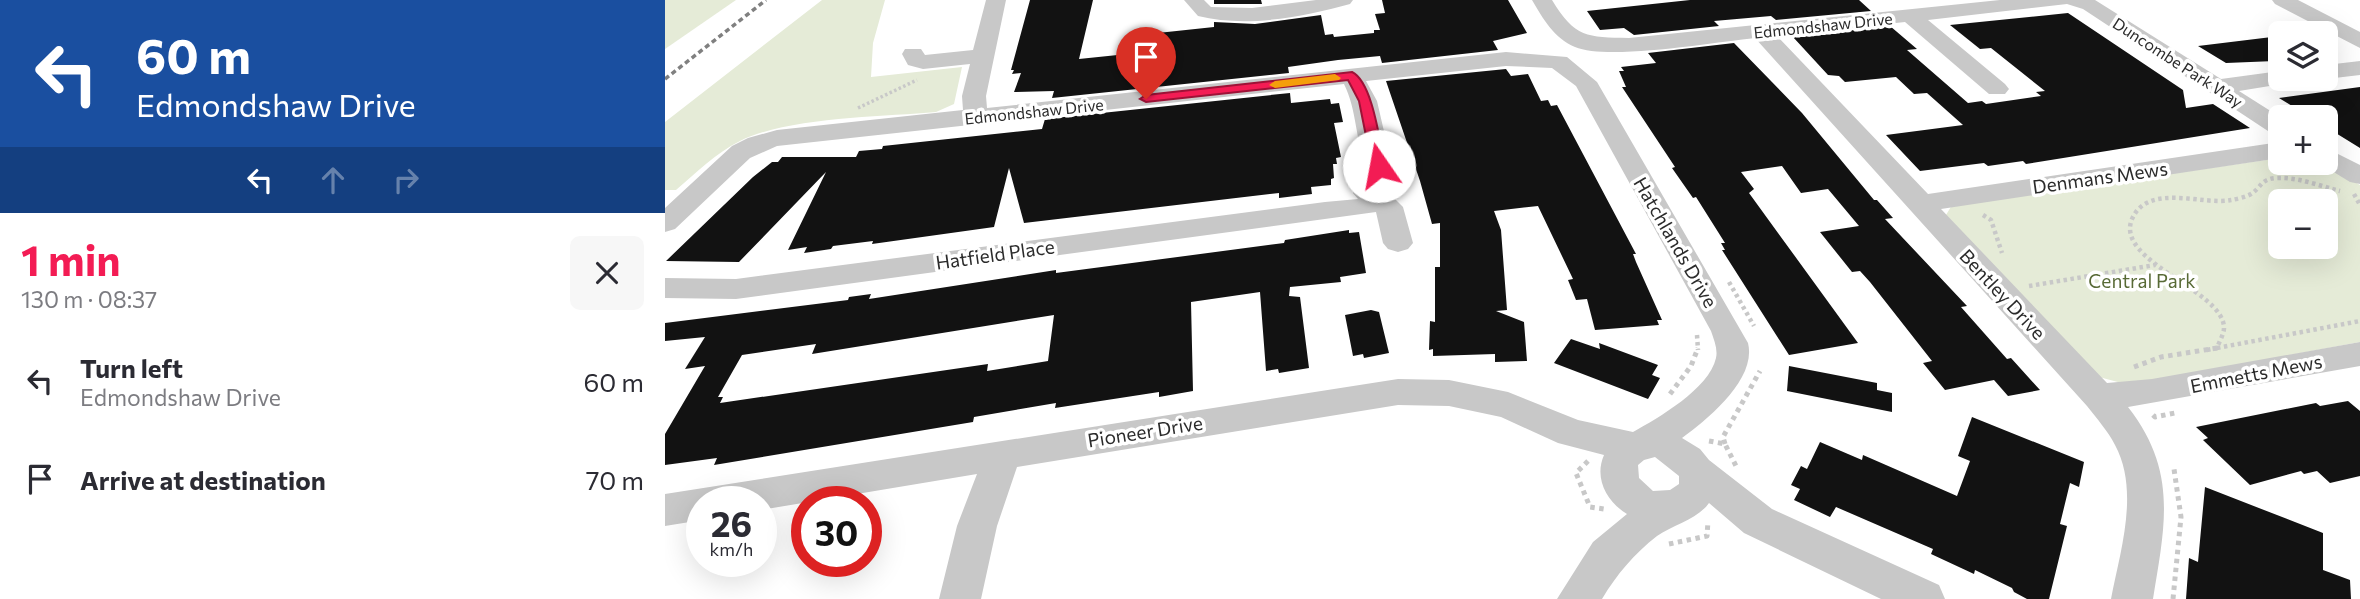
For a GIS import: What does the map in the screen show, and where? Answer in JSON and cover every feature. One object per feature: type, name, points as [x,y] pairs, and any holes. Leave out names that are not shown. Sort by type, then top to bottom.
[{"type":"street","points":[[970,111],[974,57],[996,0]]},
{"type":"street","points":[[1194,0],[1188,11],[1196,18],[1211,19],[1237,14],[1343,6],[1359,0]]},
{"type":"street","points":[[1314,7],[1343,0]]},
{"type":"street","name":"Hatchlands Drive","points":[[1542,0],[1556,24],[1587,56],[1727,331],[1733,348],[1732,362],[1704,401],[1657,483]]},
{"type":"street","name":"Edmondshaw Drive","points":[[665,223],[725,169],[760,146],[812,135],[970,111],[1552,55],[1566,41],[1587,56],[1629,45],[2059,0]]},
{"type":"street","points":[[2066,0],[2073,0]]},
{"type":"street","name":"Duncombe Park Way","points":[[2073,0],[2090,5],[2268,120]]},
{"type":"street","points":[[2282,0],[2360,41]]},
{"type":"street","points":[[1909,15],[1997,89]]},
{"type":"street","points":[[1552,55],[1556,24]]},
{"type":"street","name":"Bentley Drive","points":[[1761,32],[2104,402],[2140,459],[2147,500],[2131,599]]},
{"type":"street","points":[[913,54],[916,60],[923,62],[974,57]]},
{"type":"street","name":"Hatchlands Drive","points":[[1552,55],[1587,56]]},
{"type":"street","points":[[2338,71],[2360,68]]},
{"type":"street","points":[[1358,75],[1379,166],[1387,179],[1388,187],[1374,196],[1389,206],[1398,243]]},
{"type":"street","points":[[2217,87],[2268,80]]},
{"type":"street","name":"Denmans Mews","points":[[1920,204],[2268,152]]},
{"type":"street","points":[[2338,165],[2357,180]]},
{"type":"street","name":"Hatfield Place","points":[[665,288],[736,289],[1325,210],[1366,207],[1374,196]]},
{"type":"street","name":"Emmetts Mews","points":[[2104,402],[2139,399],[2139,382],[2360,354]]},
{"type":"street","name":"Pioneer Drive","points":[[777,492],[1329,401],[1410,392],[1481,398],[1518,409],[1657,483],[1758,522],[1924,599]]},
{"type":"street","name":"Hatchlands Drive","points":[[1639,445],[1704,401]]},
{"type":"street","points":[[1579,599],[1657,483],[1618,463],[1622,456],[1639,445]]},
{"type":"street","name":"Pioneer Drive","points":[[1639,445],[1667,445],[1678,450],[1657,483],[1639,445]]},
{"type":"street","points":[[960,599],[977,526],[977,482],[992,456]]},
{"type":"street","points":[[665,510],[686,507]]},
{"type":"path","points":[[851,112],[974,57]]},
{"type":"path","points":[[2217,348],[2224,328],[2212,306],[2155,264],[2139,248],[2132,227],[2137,210],[2165,197],[2239,200],[2253,193],[2255,187],[2265,180],[2357,180]]},
{"type":"path","points":[[2028,286],[2155,264]]},
{"type":"path","points":[[2139,382],[2161,357],[2187,355],[2360,321]]},
{"type":"path","points":[[1667,398],[1697,354],[1698,337],[1692,325]]},
{"type":"path","points":[[1657,483],[1590,507],[1576,472],[1657,483],[1729,481],[1741,476],[1725,444],[1657,483]]},
{"type":"path","points":[[1657,483],[1707,536],[1662,546],[1657,483]]},
{"type":"green space","points":[[665,0],[736,0],[665,49]]},
{"type":"green space","points":[[822,0],[885,0],[873,43],[871,77],[962,67],[954,104],[936,112],[835,119],[760,133],[723,151],[676,190],[665,190],[665,122]]},
{"type":"green space","name":"Central Park","points":[[2268,160],[2268,175],[2338,175],[2338,172],[2360,185],[2360,342],[2129,385],[2099,377],[1946,215],[1952,205]]},
{"type":"building","points":[[1030,0],[1093,0],[1079,59],[1137,53],[1139,35],[1214,27],[1214,22],[1255,24],[1321,15],[1325,35],[1333,34],[1334,37],[1374,33],[1374,30],[1380,30],[1375,14],[1385,13],[1382,0],[1508,0],[1527,33],[1493,41],[1498,50],[1382,63],[1380,56],[1338,60],[1288,67],[1289,73],[1052,98],[1054,91],[1014,92],[1021,73],[1012,74],[1014,70],[1011,70]]},
{"type":"building","points":[[1214,0],[1261,0],[1262,4],[1214,4]]},
{"type":"building","points":[[1690,0],[1859,0],[1871,11],[1776,20],[1771,16],[1714,21],[1719,26],[1634,35],[1624,28],[1600,30],[1587,11]]},
{"type":"building","points":[[2068,13],[2183,90],[2186,108],[2213,104],[2250,128],[2026,164],[2023,161],[1988,166],[1984,163],[1920,171],[1886,135],[1963,125],[1927,93],[1914,94],[1896,77],[1845,82],[1839,76],[1828,75],[1793,37],[1890,26],[1917,49],[1907,50],[1968,103],[1982,101],[1986,104],[2041,96],[2036,92],[2045,91],[1991,48],[1980,49],[1950,25]]},
{"type":"building","points":[[2268,37],[2268,61],[2226,63],[2198,46]]},
{"type":"building","points":[[1734,43],[1802,113],[1874,200],[1893,218],[1885,219],[1967,306],[1961,307],[2007,359],[2011,358],[2040,390],[2008,396],[1994,380],[1945,390],[1923,363],[1932,361],[1870,282],[1860,271],[1852,272],[1820,232],[1859,226],[1828,189],[1801,193],[1782,166],[1741,172],[1754,189],[1749,193],[1858,343],[1789,355],[1722,250],[1725,250],[1721,243],[1725,243],[1696,197],[1693,198],[1672,168],[1675,167],[1622,87],[1626,87],[1619,71],[1624,71],[1621,67],[1656,63],[1648,53]]},
{"type":"building","points":[[1506,69],[1511,76],[1528,74],[1541,101],[1548,100],[1551,106],[1557,105],[1636,254],[1633,254],[1662,320],[1657,320],[1659,325],[1595,330],[1587,299],[1576,300],[1568,280],[1573,279],[1538,206],[1494,211],[1501,230],[1507,310],[1496,311],[1524,322],[1527,361],[1495,362],[1495,354],[1433,356],[1433,349],[1429,350],[1430,321],[1435,322],[1435,267],[1440,267],[1440,223],[1432,224],[1386,81]]},
{"type":"building","points":[[2360,87],[2360,148],[2338,134],[2338,105],[2290,105],[2279,98]]},
{"type":"building","points":[[1290,93],[1291,103],[1330,99],[1331,104],[1339,103],[1343,122],[1334,123],[1341,157],[1336,158],[1337,164],[1333,164],[1334,178],[1331,179],[1331,185],[1311,187],[1312,194],[1279,198],[1279,193],[1024,223],[1009,168],[994,227],[872,244],[873,241],[833,246],[831,249],[804,253],[807,247],[788,250],[826,172],[739,262],[666,261],[753,177],[782,157],[856,157],[859,151],[882,149],[883,146],[1042,129],[1045,119]]},
{"type":"building","points":[[1349,230],[1349,233],[1359,232],[1366,273],[1340,277],[1341,282],[1290,287],[1289,296],[1300,297],[1309,368],[1279,373],[1278,369],[1266,371],[1260,292],[1191,302],[1193,391],[1159,397],[1159,392],[1055,408],[1056,403],[974,417],[973,422],[714,465],[717,458],[665,465],[665,434],[705,366],[685,369],[705,337],[665,341],[665,323],[848,300],[849,297],[871,294],[869,299],[1056,270],[1056,273],[1284,243],[1285,240]],"holes":[[[1054,315],[1048,361],[987,371],[988,364],[720,403],[723,397],[718,397],[742,355],[816,344],[812,354]]]},
{"type":"building","points":[[1371,310],[1379,312],[1389,353],[1364,358],[1363,354],[1353,356],[1345,315]]},
{"type":"building","points":[[1571,339],[1600,349],[1599,343],[1658,365],[1652,375],[1660,378],[1648,399],[1554,363]]},
{"type":"building","points":[[1789,366],[1877,383],[1877,390],[1892,393],[1892,412],[1787,391]]},
{"type":"building","points":[[2348,401],[2360,411],[2360,476],[2330,483],[2317,471],[2304,474],[2301,471],[2250,485],[2203,440],[2208,438],[2196,427],[2316,403],[2320,406]]},
{"type":"building","points":[[1972,417],[2084,462],[2079,487],[2070,483],[2060,524],[2067,526],[2049,599],[2027,599],[2012,588],[1975,570],[1974,574],[1931,554],[1933,549],[1836,507],[1830,517],[1794,500],[1800,489],[1791,485],[1801,466],[1807,469],[1820,442],[1862,460],[1863,455],[1957,496],[1970,461],[1958,456]]},
{"type":"building","points":[[2205,487],[2323,533],[2323,570],[2350,580],[2351,599],[2186,599],[2189,558],[2198,562]]},
{"type":"railway","points":[[665,79],[766,0]]},
{"type":"slow traffic","points":[[1275,85],[1335,78]]},
{"type":"route","points":[[1146,99],[1352,76],[1365,101],[1379,166]]}]
